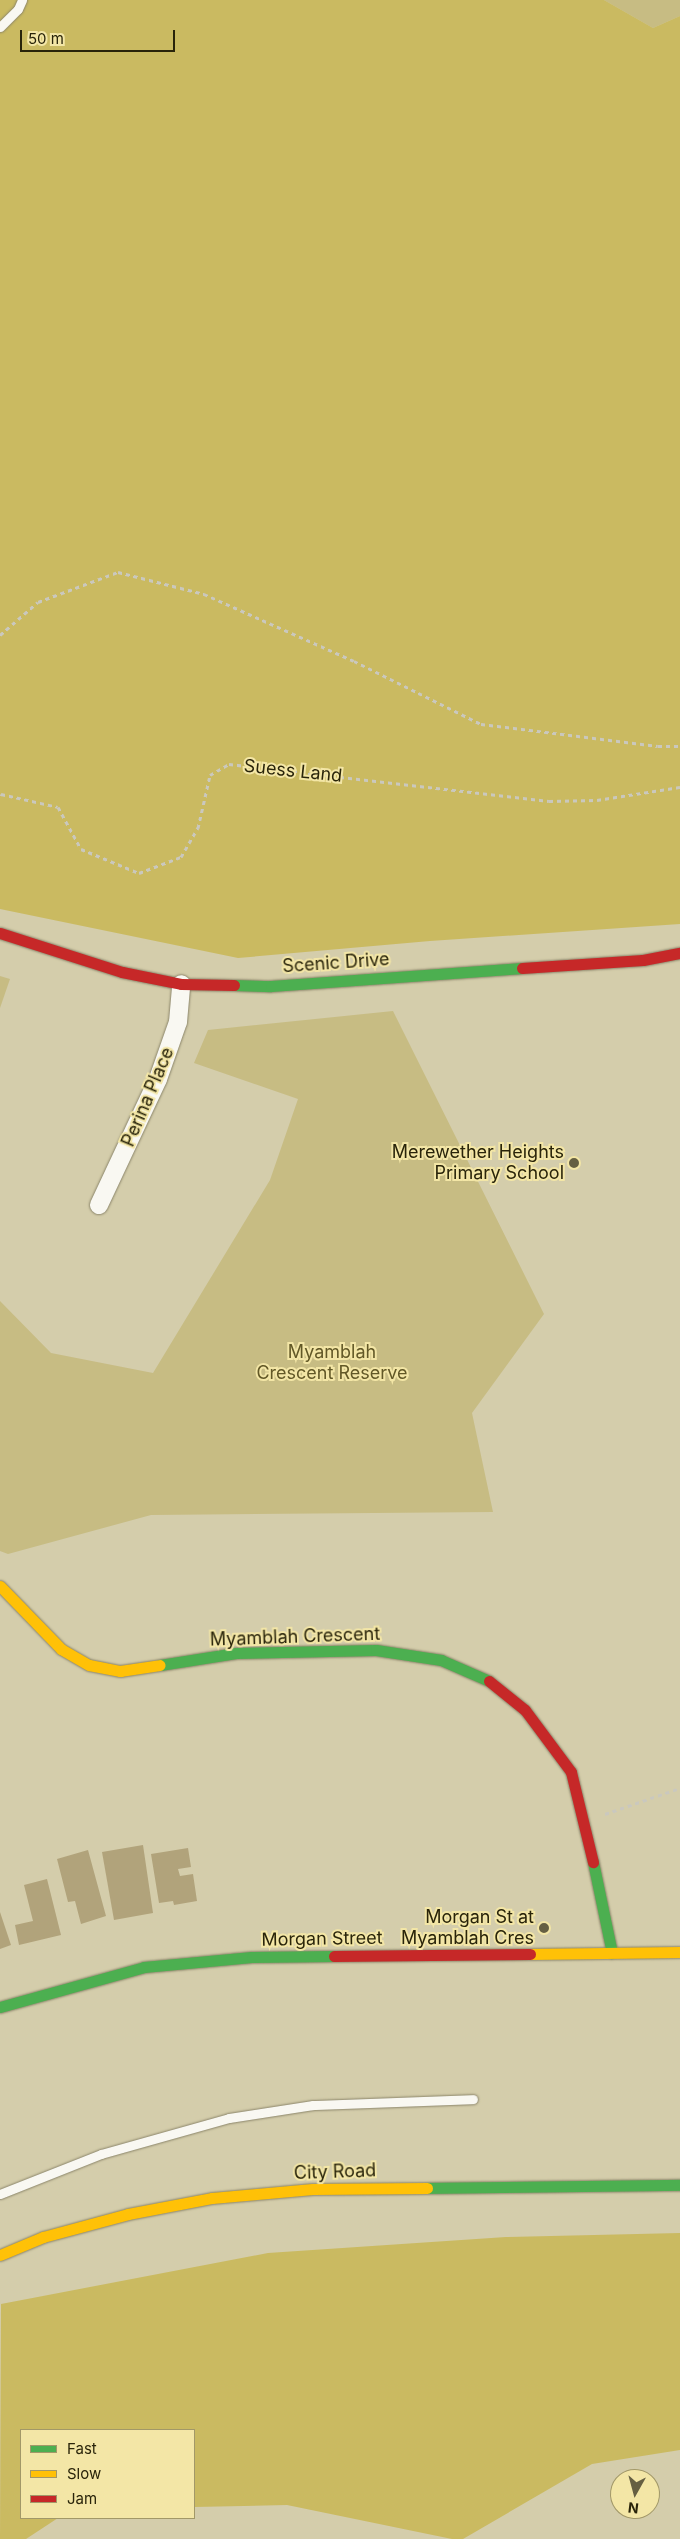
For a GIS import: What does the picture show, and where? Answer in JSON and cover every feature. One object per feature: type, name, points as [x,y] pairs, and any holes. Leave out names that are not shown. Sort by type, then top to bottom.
[{"type":"main road","name":"Scenic Drive","points":[[0,933],[122,972],[181,984],[271,986],[643,960],[680,953]]},
{"type":"main road","name":"Myamblah Crescent","points":[[0,1586],[61,1649],[89,1665],[120,1671],[236,1653],[376,1650],[441,1660],[488,1680],[525,1710],[571,1772],[582,1812],[612,1953]]},
{"type":"main road","name":"Morgan Street","points":[[0,2007],[144,1967],[252,1958],[680,1952]]},
{"type":"main road","name":"City Road","points":[[0,2255],[43,2237],[128,2214],[212,2198],[313,2189],[680,2185]]},
{"type":"street","name":"Perina Place","points":[[99,1205],[158,1079],[178,1022],[181,984]]},
{"type":"lane","points":[[0,27],[18,9],[22,0]]},
{"type":"lane","points":[[0,2194],[101,2154],[229,2118],[313,2105],[473,2100]]},
{"type":"path","points":[[0,635],[38,602],[118,572],[204,594],[354,661],[481,724],[658,746],[680,746]]},
{"type":"path","name":"Suess Land","points":[[0,795],[58,807],[81,850],[140,873],[181,857],[198,828],[210,775],[229,764],[549,801],[597,800],[680,787]]},
{"type":"path","points":[[604,1814],[680,1788]]},
{"type":"green space","points":[[604,0],[680,0],[680,16],[653,28]]},
{"type":"green space","points":[[0,976],[10,979],[0,1008]]},
{"type":"green space","name":"Myamblah Crescent Reserve","points":[[393,1011],[544,1314],[472,1413],[493,1512],[151,1515],[8,1554],[0,1551],[0,1301],[51,1353],[153,1373],[270,1180],[298,1099],[194,1063],[208,1030]]},
{"type":"shaded area","points":[[0,0],[604,0],[653,28],[680,16],[680,924],[430,941],[238,958],[0,909]]},
{"type":"shaded area","points":[[680,2233],[680,2450],[592,2464],[463,2539],[452,2539],[287,2505],[195,2507],[195,2429],[20,2429],[20,2519],[56,2519],[26,2539],[0,2539],[1,2304],[268,2253],[506,2237]]},
{"type":"building","points":[[143,1845],[153,1913],[114,1920],[102,1852]]},
{"type":"building","points":[[188,1848],[191,1867],[178,1869],[180,1876],[193,1874],[197,1901],[174,1905],[173,1901],[159,1903],[151,1854]]},
{"type":"building","points":[[88,1850],[106,1916],[81,1924],[75,1901],[68,1902],[57,1859]]},
{"type":"building","points":[[47,1879],[61,1935],[19,1945],[15,1925],[33,1921],[24,1885]]},
{"type":"building","points":[[0,1912],[11,1945],[0,1949]]},
{"type":"traffic: fast","points":[[234,985],[271,986],[522,968]]},
{"type":"traffic: fast","points":[[160,1665],[236,1653],[376,1650],[441,1660],[489,1681]]},
{"type":"traffic: fast","points":[[593,1862],[612,1953]]},
{"type":"traffic: fast","points":[[0,2007],[144,1967],[252,1957],[334,1956]]},
{"type":"traffic: fast","points":[[427,2188],[680,2185]]},
{"type":"traffic: slow","points":[[0,1586],[61,1649],[89,1665],[120,1671],[160,1665]]},
{"type":"traffic: slow","points":[[530,1954],[680,1952]]},
{"type":"traffic: slow","points":[[0,2255],[43,2237],[128,2214],[212,2198],[313,2189],[427,2188]]},
{"type":"traffic: jam","points":[[0,933],[122,972],[181,984],[234,985]]},
{"type":"traffic: jam","points":[[522,968],[643,960],[680,953]]},
{"type":"traffic: jam","points":[[489,1681],[525,1710],[571,1772],[593,1862]]},
{"type":"traffic: jam","points":[[334,1956],[530,1954]]},
{"type":"place","name":"Merewether Heights Primary School","points":[[574,1163]]},
{"type":"place","name":"Morgan St at Myamblah Cres","points":[[544,1928]]}]
